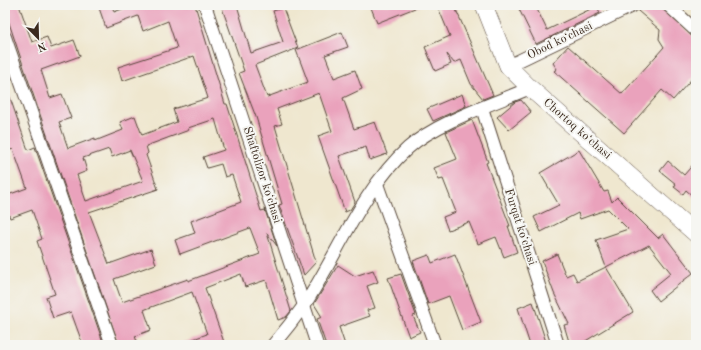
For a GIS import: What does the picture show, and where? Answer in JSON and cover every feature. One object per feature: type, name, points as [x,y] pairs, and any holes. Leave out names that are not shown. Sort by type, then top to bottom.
[{"type":"main road","name":"Chortoq koʻchasi","points":[[484,5],[508,66],[530,88],[696,234]]},
{"type":"street","name":"Shaftolizor koʻchasi","points":[[205,5],[317,345]]},
{"type":"street","name":"Obod koʻchasi","points":[[508,66],[634,5]]},
{"type":"street","points":[[668,5],[696,31]]},
{"type":"street","points":[[5,37],[112,345]]},
{"type":"street","points":[[273,345],[305,305],[364,201],[409,148],[437,129],[530,88]]},
{"type":"street","name":"Furqat koʻchasi","points":[[482,108],[558,345]]},
{"type":"street","points":[[377,184],[434,345]]},
{"type":"building","points":[[5,5],[19,5],[32,42],[47,37],[51,48],[74,40],[80,56],[41,70],[50,98],[62,94],[71,118],[59,122],[68,148],[95,138],[95,141],[123,130],[120,122],[135,116],[142,135],[177,122],[173,109],[208,98],[194,56],[122,81],[118,67],[177,48],[168,21],[143,31],[138,16],[106,28],[98,5],[112,5],[114,12],[133,5],[195,5],[225,104],[227,104],[261,211],[265,210],[277,246],[267,233],[291,311],[286,317],[278,320],[266,280],[245,287],[241,274],[205,288],[225,345],[180,345],[207,334],[192,292],[144,310],[151,330],[135,336],[138,345],[119,345],[5,11]],"holes":[[[215,119],[224,150],[203,157],[207,168],[221,164],[225,177],[232,175],[241,202],[191,221],[195,233],[175,240],[180,254],[250,228],[260,254],[188,281],[188,279],[122,302],[114,279],[156,264],[151,249],[109,264],[89,212],[158,189],[146,155],[148,153],[146,146],[189,130],[188,128]],[[109,149],[112,157],[130,150],[143,181],[86,201],[77,175],[87,171],[83,158]]]},
{"type":"building","points":[[221,5],[237,5],[251,53],[283,42],[273,11],[283,8],[298,48],[255,65],[267,97],[308,82],[296,50],[342,32],[348,47],[325,55],[334,78],[355,70],[362,89],[343,98],[354,129],[375,122],[387,154],[370,160],[366,147],[339,156],[355,202],[350,210],[345,212],[318,136],[332,131],[319,93],[277,109],[282,124],[275,126],[316,262],[304,275],[279,205],[282,204],[256,117],[239,73],[244,71]]},
{"type":"building","points":[[370,5],[420,5],[420,6],[377,23]]},
{"type":"building","points":[[437,5],[454,5],[493,95],[483,99],[471,84],[461,60],[454,63],[447,54],[451,64],[435,71],[425,47],[450,36]]},
{"type":"building","points":[[517,5],[535,5],[547,30],[597,6],[600,13],[536,44]]},
{"type":"building","points":[[641,5],[658,5],[696,39],[696,74],[673,100],[662,90],[624,133],[554,71],[557,69],[553,63],[568,46],[622,94],[664,47],[659,39],[660,30],[638,11]]},
{"type":"building","points":[[5,89],[7,89],[28,150],[35,147],[104,345],[83,345],[71,312],[53,318],[46,297],[55,294],[37,241],[42,239],[32,210],[10,218],[5,204],[5,196],[27,188],[13,149],[5,152]]},
{"type":"building","points":[[462,94],[466,106],[433,121],[427,109]]},
{"type":"building","points":[[521,100],[531,112],[509,130],[497,117],[515,102]]},
{"type":"building","points":[[472,120],[488,162],[486,163],[510,226],[508,226],[517,252],[504,257],[496,237],[478,244],[469,222],[448,230],[443,217],[456,212],[443,179],[439,180],[434,168],[457,159],[446,132]]},
{"type":"building","points":[[579,150],[604,192],[608,191],[612,202],[617,197],[658,238],[663,234],[693,273],[658,301],[650,290],[671,273],[649,245],[606,267],[596,240],[628,229],[608,209],[580,219],[578,213],[541,232],[534,217],[559,205],[540,173]]},
{"type":"building","points":[[668,161],[684,175],[696,161],[696,199],[686,190],[683,194],[674,187],[676,184],[660,171]]},
{"type":"building","points":[[455,254],[481,322],[462,330],[449,296],[428,304],[413,261],[429,255],[432,263]]},
{"type":"building","points":[[557,254],[566,276],[573,273],[577,281],[606,267],[633,312],[579,345],[570,345],[564,325],[569,324],[554,293],[542,261]]},
{"type":"building","points":[[338,265],[355,276],[373,270],[378,282],[367,286],[375,308],[367,310],[370,316],[339,327],[345,345],[326,345],[317,319],[322,317],[314,304]]},
{"type":"building","points":[[401,274],[416,315],[413,316],[420,332],[409,337],[388,278]]},
{"type":"building","points":[[533,302],[547,345],[530,345],[518,308]]}]
